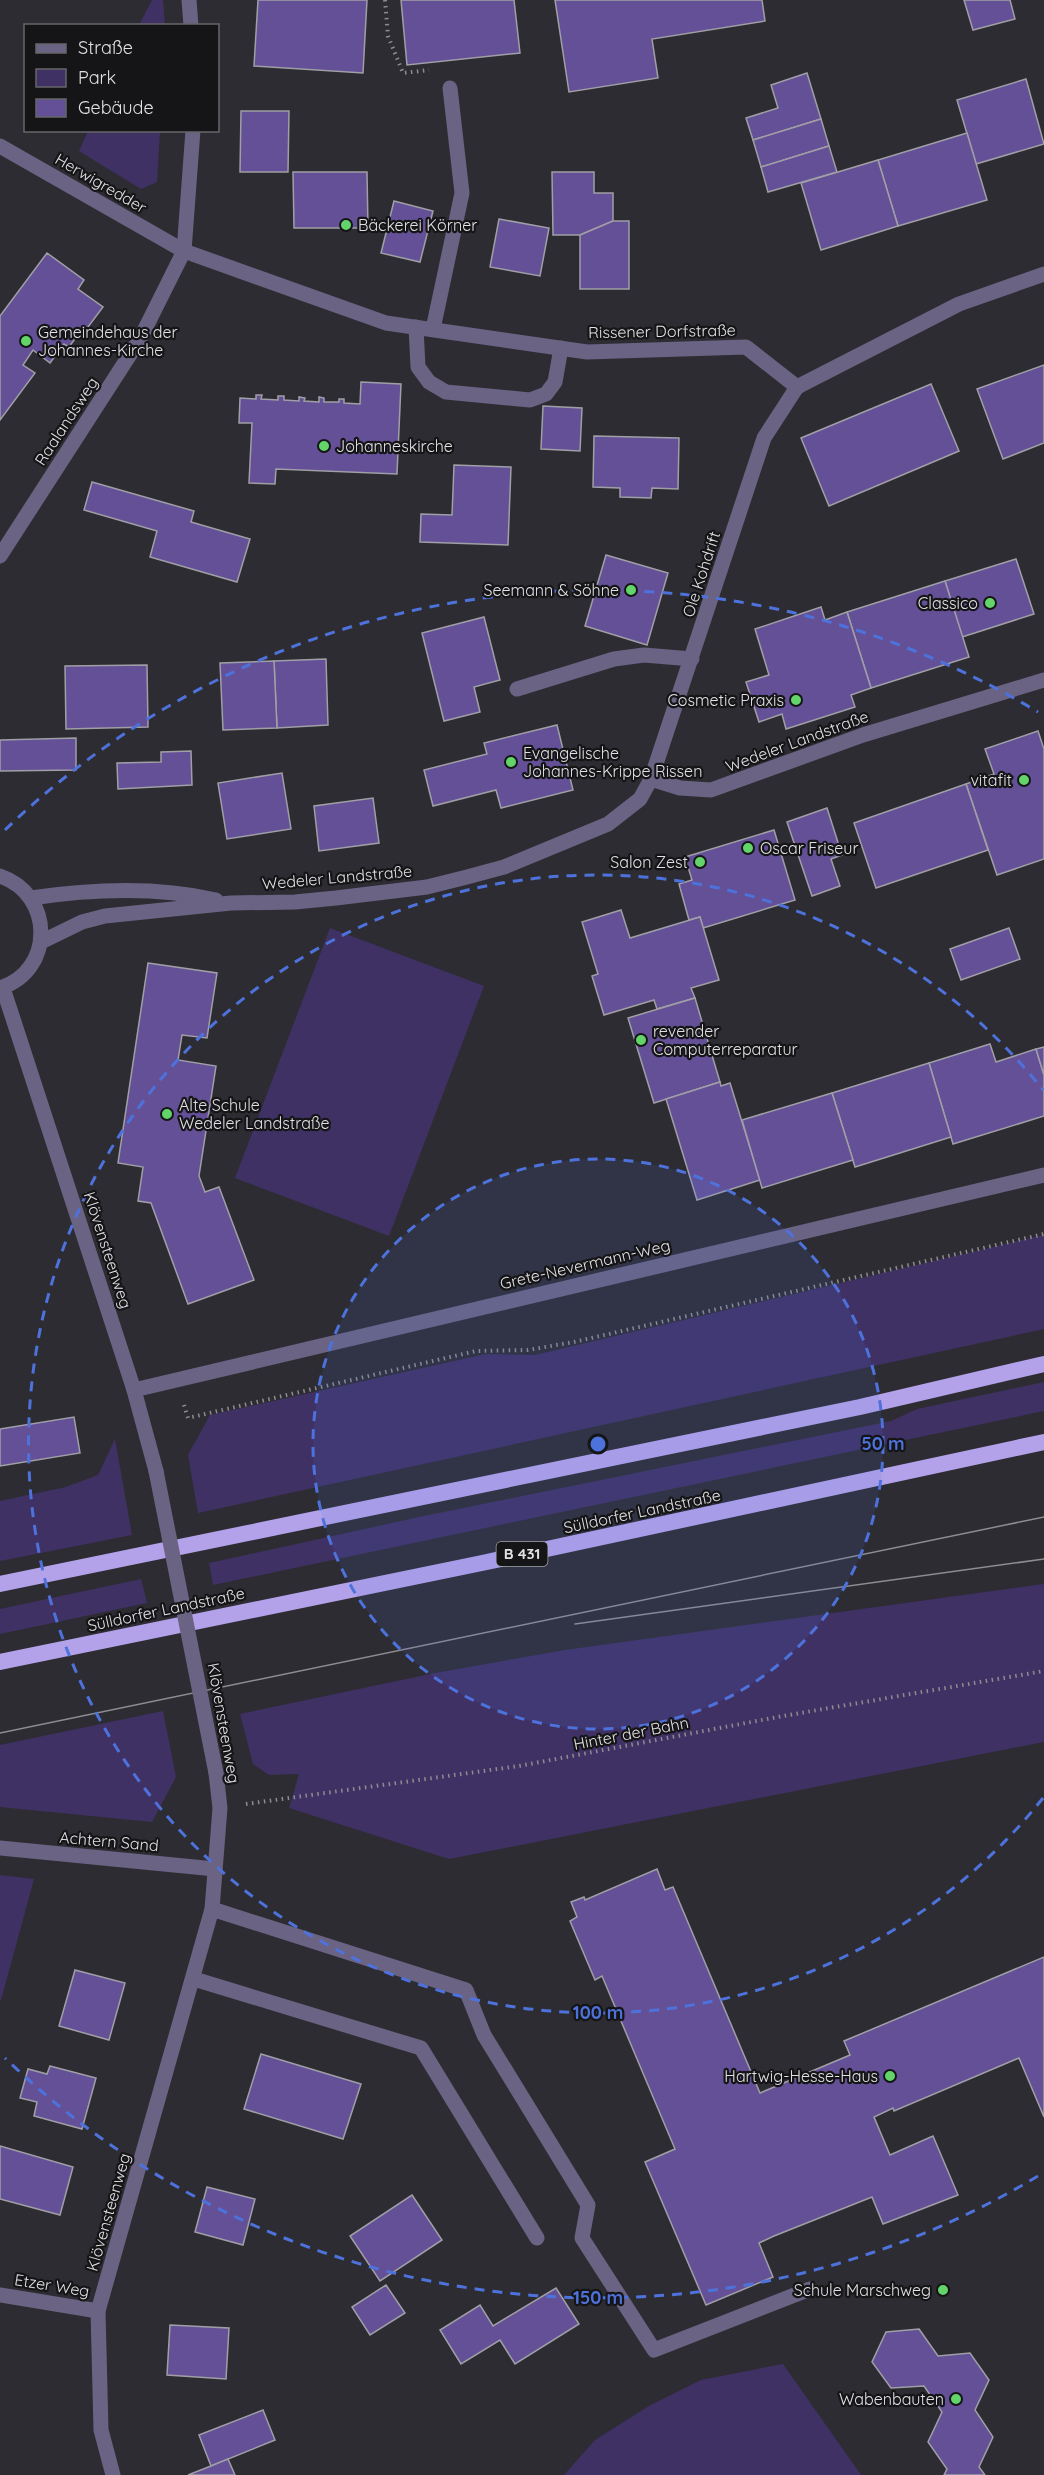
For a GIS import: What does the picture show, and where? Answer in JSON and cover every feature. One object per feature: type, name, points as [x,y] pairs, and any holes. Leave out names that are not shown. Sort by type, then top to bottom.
[{"type":"highway","points":[[0,1584],[860,1407],[1044,1364]]},
{"type":"highway","name":"Sülldorfer Landstraße","points":[[0,1662],[505,1558],[1044,1442]]},
{"type":"street","points":[[189,0],[191,24]]},
{"type":"street","points":[[433,329],[462,193],[450,88]]},
{"type":"street","name":"Raalandsweg","points":[[0,556],[140,339],[184,251],[193,132]]},
{"type":"street","name":"Herwigredder","points":[[0,146],[184,251]]},
{"type":"street","name":"Rissener Dorfstraße","points":[[184,251],[386,323],[587,352],[746,347],[797,387]]},
{"type":"street","points":[[797,387],[959,304],[1044,273]]},
{"type":"street","points":[[416,327],[418,367],[429,382],[446,392],[531,400],[546,394],[555,382],[561,348]]},
{"type":"street","name":"Ole Kohdrift","points":[[651,779],[764,438],[797,387]]},
{"type":"street","points":[[517,689],[614,659],[644,655],[692,659]]},
{"type":"street","name":"Wedeler Landstraße","points":[[41,942],[82,922],[105,916],[231,903],[295,902],[399,891],[427,887],[504,867],[620,817],[640,799],[651,779],[680,788],[711,790],[863,735],[1044,680]]},
{"type":"street","points":[[0,876],[18,885],[31,898],[40,919],[41,942],[34,962],[21,978],[2,988]]},
{"type":"street","name":"Wedeler Landstraße","points":[[31,898],[74,892],[146,891],[187,893],[231,903]]},
{"type":"street","name":"Klövensteenweg","points":[[2,988],[134,1390],[156,1471],[216,1773],[220,1808],[212,1909],[194,1979],[98,2310],[101,2430],[113,2475]]},
{"type":"street","name":"Grete-Nevermann-Weg","points":[[134,1390],[1044,1175]]},
{"type":"street","name":"Achtern Sand","points":[[0,1848],[214,1869]]},
{"type":"street","points":[[212,1909],[466,1989],[484,2035],[588,2205],[582,2238],[654,2350],[810,2289]]},
{"type":"street","points":[[194,1979],[421,2048],[537,2238]]},
{"type":"street","name":"Etzer Weg","points":[[0,2295],[98,2310]]},
{"type":"path","points":[[386,0],[388,36],[404,73],[437,69]]},
{"type":"path","points":[[176,1379],[188,1418],[476,1351],[528,1350],[574,1341],[1044,1234]]},
{"type":"path","name":"Hinter der Bahn","points":[[220,1808],[519,1767],[783,1716],[1044,1671]]},
{"type":"green space","points":[[152,0],[163,0],[165,24],[140,24]]},
{"type":"green space","points":[[88,132],[160,132],[157,182],[141,189],[79,151]]},
{"type":"green space","points":[[330,928],[484,986],[389,1236],[235,1178]]},
{"type":"green space","points":[[1044,1235],[1044,1329],[198,1513],[188,1455],[210,1415],[486,1354],[535,1355]]},
{"type":"green space","points":[[1044,1382],[1044,1411],[213,1585],[209,1563],[419,1517],[891,1421],[917,1409]]},
{"type":"green space","points":[[115,1439],[132,1535],[0,1561],[0,1501],[66,1487],[98,1475]]},
{"type":"green space","points":[[141,1579],[147,1603],[0,1634],[0,1609]]},
{"type":"green space","points":[[1044,1584],[1044,1742],[449,1859],[289,1808],[299,1774],[269,1775],[253,1764],[240,1714],[435,1673],[565,1650]]},
{"type":"green space","points":[[163,1711],[176,1777],[152,1822],[0,1807],[0,1745]]},
{"type":"green space","points":[[0,1875],[34,1879],[1,2000],[0,2000]]},
{"type":"green space","points":[[783,2364],[861,2475],[564,2475],[595,2440],[649,2406],[701,2380]]},
{"type":"building","points":[[258,0],[367,0],[363,73],[254,66]]},
{"type":"building","points":[[401,0],[514,0],[520,53],[407,65]]},
{"type":"building","points":[[555,0],[762,0],[765,21],[652,39],[658,78],[569,92]]},
{"type":"building","points":[[964,0],[1010,0],[1015,19],[973,30]]},
{"type":"building","points":[[807,73],[821,119],[753,140],[746,118],[778,108],[771,85]]},
{"type":"building","points":[[1026,79],[1044,144],[976,164],[957,100]]},
{"type":"building","points":[[241,111],[289,111],[288,172],[240,172]]},
{"type":"building","points":[[821,119],[829,146],[761,167],[753,140]]},
{"type":"building","points":[[967,133],[987,200],[898,226],[878,160]]},
{"type":"building","points":[[829,146],[837,172],[768,192],[761,167]]},
{"type":"building","points":[[878,160],[898,226],[821,250],[801,183]]},
{"type":"building","points":[[293,172],[367,172],[368,228],[294,228]]},
{"type":"building","points":[[552,172],[594,172],[594,193],[613,193],[613,221],[580,235],[553,235]]},
{"type":"building","points":[[394,201],[433,211],[420,262],[381,253]]},
{"type":"building","points":[[499,219],[549,228],[540,276],[490,267]]},
{"type":"building","points":[[613,221],[629,221],[629,289],[580,289],[580,235]]},
{"type":"building","points":[[47,253],[84,280],[78,289],[103,307],[85,331],[82,329],[69,347],[64,344],[50,363],[33,350],[23,365],[35,373],[0,420],[0,316]]},
{"type":"building","points":[[1044,365],[1044,443],[1003,459],[977,389]]},
{"type":"building","name":"Johanneskirche","points":[[361,382],[401,384],[397,474],[276,469],[275,484],[249,483],[252,423],[239,423],[240,398],[256,399],[256,395],[262,395],[261,399],[278,400],[278,396],[284,396],[284,400],[299,401],[299,397],[305,398],[304,401],[319,402],[319,397],[324,398],[324,402],[339,402],[339,399],[344,399],[344,403],[360,404]]},
{"type":"building","points":[[931,384],[959,451],[829,506],[801,438]]},
{"type":"building","points":[[543,406],[582,408],[580,451],[541,449]]},
{"type":"building","points":[[594,436],[679,438],[678,489],[652,488],[651,498],[620,497],[620,488],[593,487]]},
{"type":"building","points":[[454,465],[511,467],[508,545],[420,542],[421,514],[452,515]]},
{"type":"building","points":[[92,482],[194,511],[191,522],[250,539],[237,582],[150,557],[157,531],[84,510]]},
{"type":"building","points":[[606,555],[668,573],[647,645],[585,626]]},
{"type":"building","points":[[1016,559],[1034,614],[962,637],[945,581]]},
{"type":"building","points":[[945,581],[969,657],[871,688],[847,612]]},
{"type":"building","points":[[821,607],[825,620],[847,612],[871,688],[851,695],[855,707],[786,729],[782,714],[759,722],[746,682],[769,675],[755,629]]},
{"type":"building","points":[[484,617],[500,680],[474,687],[480,712],[444,721],[422,633]]},
{"type":"building","points":[[326,659],[328,725],[277,728],[274,661]]},
{"type":"building","points":[[274,661],[277,728],[223,730],[220,663]]},
{"type":"building","points":[[147,665],[148,727],[66,729],[65,666]]},
{"type":"building","name":"Evangelische Johannes-Krippe Rissen","points":[[557,725],[573,790],[501,808],[496,790],[433,806],[424,770],[487,754],[484,743]]},
{"type":"building","points":[[1038,731],[1044,749],[1044,859],[997,875],[966,784],[994,774],[985,749]]},
{"type":"building","points":[[76,738],[76,770],[0,771],[0,740]]},
{"type":"building","points":[[191,751],[192,785],[118,789],[117,763],[161,762],[161,752]]},
{"type":"building","points":[[282,773],[291,829],[227,839],[218,783]]},
{"type":"building","points":[[966,784],[988,850],[876,888],[854,823]]},
{"type":"building","points":[[373,798],[379,843],[319,851],[314,806]]},
{"type":"building","points":[[827,808],[842,855],[831,859],[840,886],[812,896],[787,822]]},
{"type":"building","points":[[774,830],[795,900],[703,928],[700,917],[689,920],[679,884],[692,880],[685,857]]},
{"type":"building","points":[[621,910],[630,938],[700,917],[719,980],[691,988],[695,998],[657,1009],[654,1000],[604,1015],[592,976],[598,974],[582,922]]},
{"type":"building","points":[[1009,928],[1020,959],[961,980],[950,949]]},
{"type":"building","name":"Alte Schule Wedeler Landstraße","points":[[148,963],[217,973],[207,1038],[182,1035],[178,1060],[216,1066],[199,1176],[205,1192],[219,1187],[254,1280],[188,1304],[151,1203],[138,1201],[143,1167],[118,1163]]},
{"type":"building","points":[[695,998],[720,1082],[654,1103],[628,1018]]},
{"type":"building","points":[[990,1044],[996,1062],[1036,1049],[1044,1075],[1044,1116],[953,1144],[929,1063]]},
{"type":"building","points":[[1044,1047],[1044,1075],[1036,1049]]},
{"type":"building","points":[[929,1063],[951,1137],[855,1167],[832,1093]]},
{"type":"building","points":[[720,1082],[721,1086],[730,1083],[760,1180],[697,1200],[666,1099]]},
{"type":"building","points":[[832,1093],[853,1160],[762,1188],[742,1120]]},
{"type":"building","points":[[74,1417],[80,1453],[0,1466],[0,1429]]},
{"type":"building","name":"Hartwig-Hesse-Haus","points":[[657,1869],[665,1890],[673,1887],[760,2093],[850,2055],[844,2041],[1044,1957],[1044,2117],[1019,2058],[894,2111],[893,2108],[874,2117],[890,2155],[933,2136],[958,2195],[883,2224],[872,2197],[774,2236],[759,2243],[773,2277],[706,2305],[645,2162],[675,2149],[602,1976],[595,1980],[570,1921],[577,1917],[571,1902],[584,1897],[585,1900]]},
{"type":"building","points":[[75,1970],[125,1983],[109,2040],[59,2026]]},
{"type":"building","points":[[261,2054],[361,2084],[343,2139],[244,2109]]},
{"type":"building","points":[[50,2066],[96,2078],[82,2129],[34,2116],[37,2102],[20,2098],[28,2069],[47,2074]]},
{"type":"building","points":[[0,2146],[73,2167],[60,2215],[0,2199]]},
{"type":"building","points":[[207,2187],[255,2199],[243,2245],[195,2232]]},
{"type":"building","points":[[412,2195],[442,2240],[380,2281],[350,2236]]},
{"type":"building","points":[[386,2285],[405,2313],[370,2335],[352,2307]]},
{"type":"building","points":[[556,2288],[579,2324],[515,2364],[500,2340],[461,2364],[440,2330],[480,2305],[493,2326]]},
{"type":"building","points":[[170,2325],[229,2328],[226,2379],[167,2375]]},
{"type":"building","name":"Wabenbauten","points":[[919,2329],[938,2356],[970,2353],[989,2380],[975,2410],[993,2437],[979,2467],[985,2475],[944,2475],[947,2469],[928,2442],[942,2412],[924,2386],[891,2388],[872,2362],[886,2332]]},
{"type":"building","points":[[263,2410],[275,2440],[211,2466],[199,2435]]},
{"type":"building","points":[[228,2459],[235,2475],[188,2475],[211,2466]]},
{"type":"tram line","points":[[0,1733],[1044,1517]]},
{"type":"tram line","points":[[575,1624],[1044,1559]]},
{"type":"place","name":"Bäckerei Körner","points":[[346,225]]},
{"type":"place","name":"Gemeindehaus der Johannes-Kirche","points":[[26,341]]},
{"type":"place","name":"Johanneskirche","points":[[324,446]]},
{"type":"place","name":"Seemann & Söhne","points":[[631,590]]},
{"type":"place","name":"Classico","points":[[990,603]]},
{"type":"place","name":"Cosmetic Praxis","points":[[796,700]]},
{"type":"place","name":"Evangelische Johannes-Krippe Rissen","points":[[511,762]]},
{"type":"place","name":"vitafit","points":[[1024,780]]},
{"type":"place","name":"Oscar Friseur","points":[[748,848]]},
{"type":"place","name":"Salon Zest","points":[[700,862]]},
{"type":"place","name":"revender Computerreparatur","points":[[641,1040]]},
{"type":"place","name":"Alte Schule Wedeler Landstraße","points":[[167,1114]]},
{"type":"place","name":"Hartwig-Hesse-Haus","points":[[890,2076]]},
{"type":"place","name":"Schule Marschweg","points":[[943,2290]]},
{"type":"place","name":"Wabenbauten","points":[[956,2399]]}]
